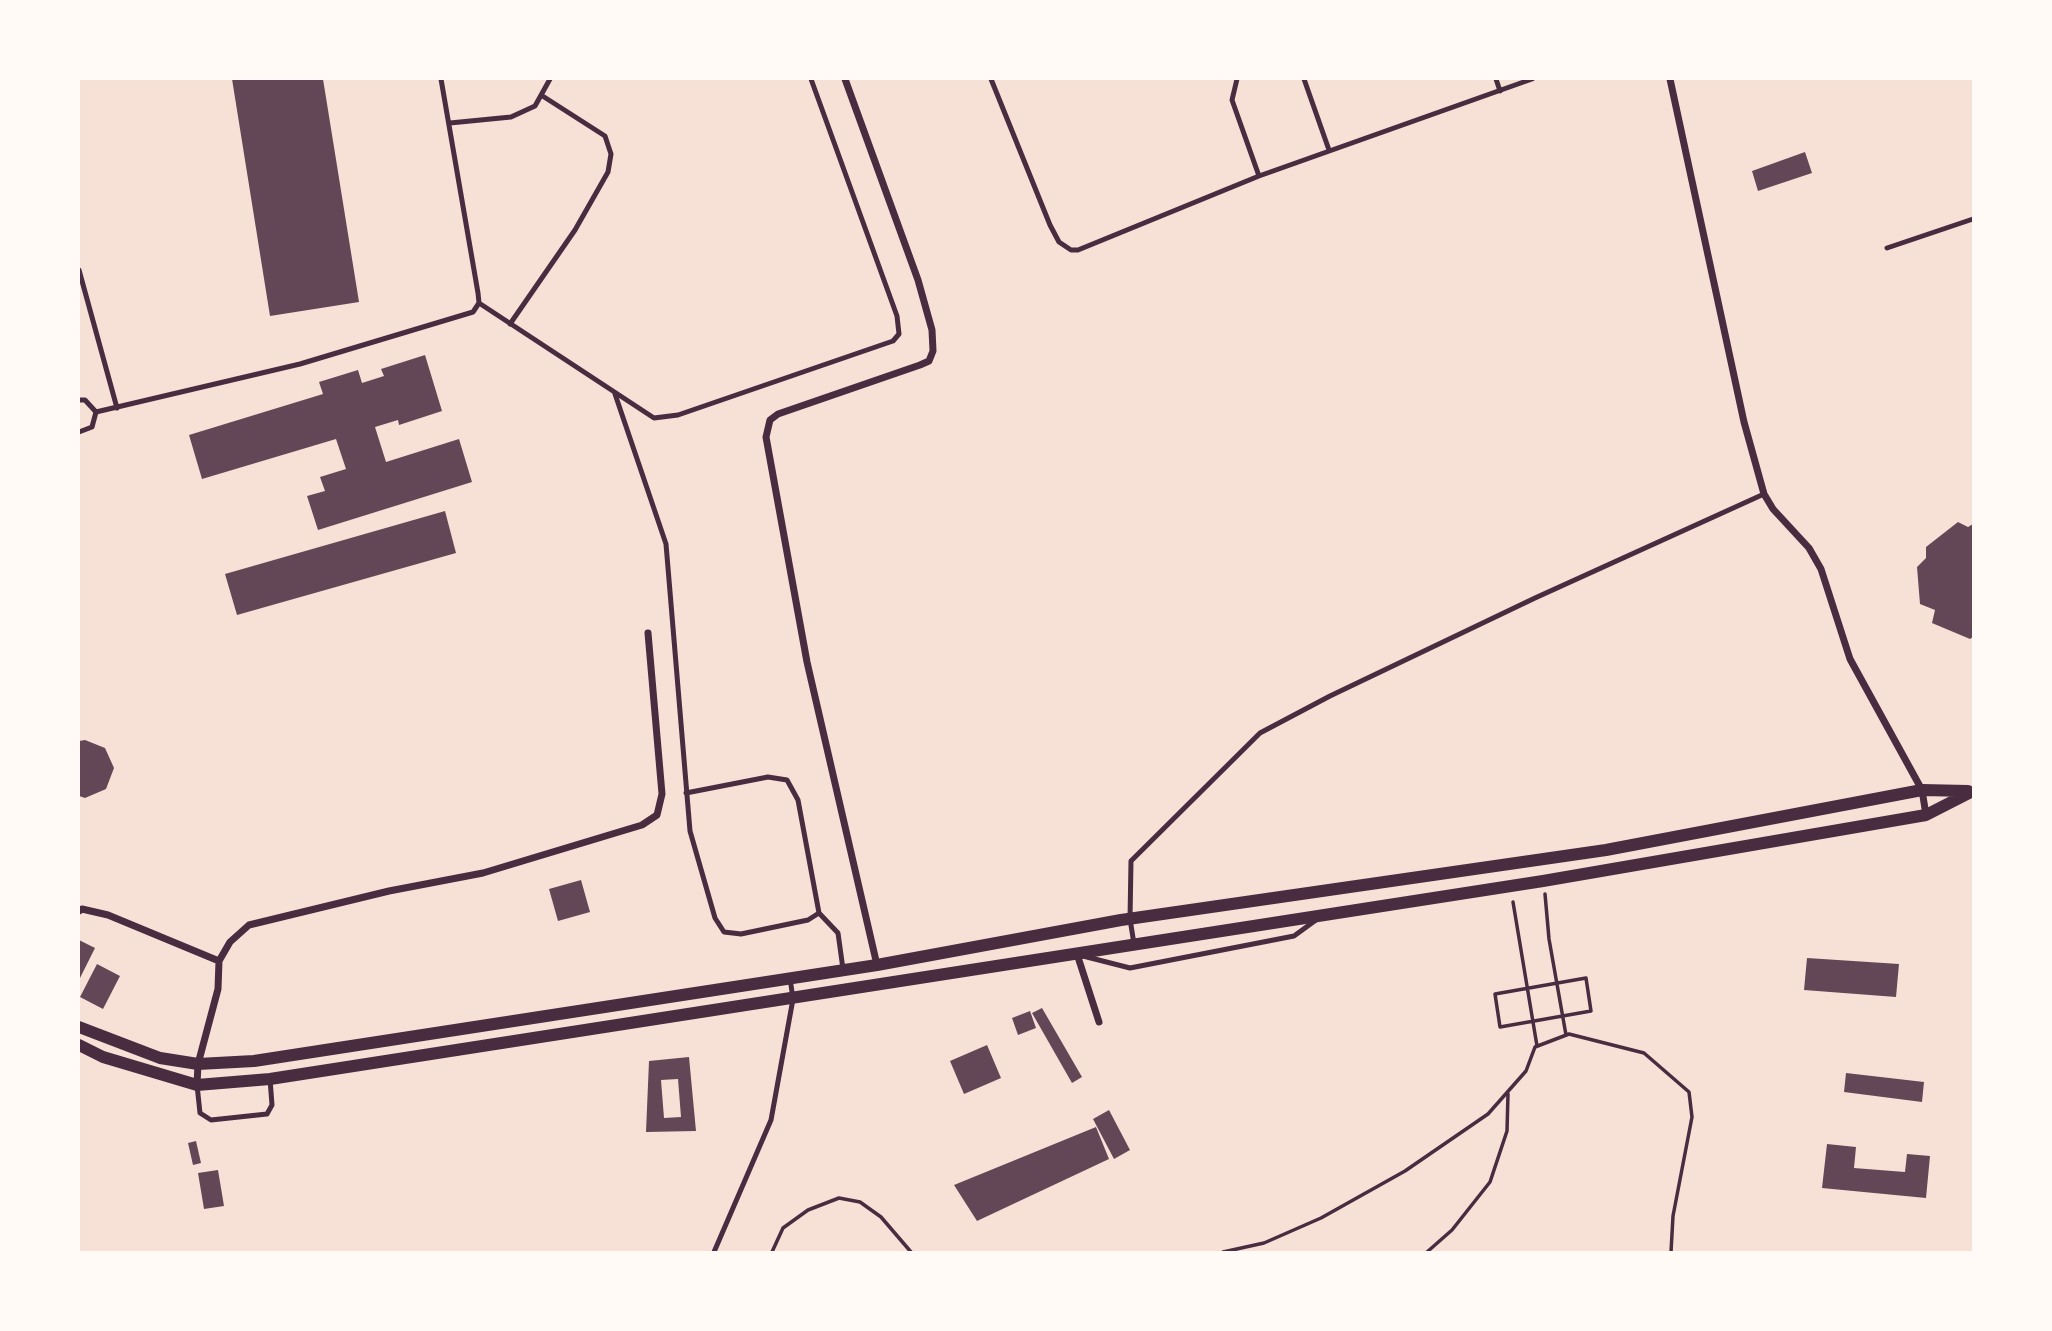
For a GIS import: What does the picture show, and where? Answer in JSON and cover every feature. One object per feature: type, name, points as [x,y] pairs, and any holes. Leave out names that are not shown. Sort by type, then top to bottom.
[{"type":"street","points":[[845,79],[918,280],[932,330],[933,351],[929,361],[920,365],[778,414],[770,420],[766,437],[807,662],[877,965]]},
{"type":"street","points":[[1670,79],[1744,422],[1764,494],[1817,562],[1850,659],[1922,790],[1926,815]]},
{"type":"street","points":[[197,1085],[198,1065],[218,989],[219,961],[240,932],[256,922],[484,873],[651,821],[660,810],[662,794],[648,633]]},
{"type":"street","points":[[79,1027],[160,1058],[198,1065],[254,1061],[877,965],[1130,919],[1606,850],[1922,790],[1972,791]]},
{"type":"street","points":[[79,1045],[103,1057],[197,1085],[270,1079],[1544,881],[1926,815],[1972,791]]},
{"type":"street","points":[[79,911],[82,909],[108,915],[219,961]]},
{"type":"street","points":[[1077,954],[1099,1022]]},
{"type":"lane","points":[[441,79],[479,303],[654,418],[678,415],[884,344],[899,334],[897,316],[811,79]]},
{"type":"lane","points":[[450,123],[511,117],[535,106],[550,79]]},
{"type":"lane","points":[[991,79],[1034,187],[1064,248],[1078,250],[1259,176],[1532,79]]},
{"type":"lane","points":[[1237,79],[1232,100],[1259,176]]},
{"type":"lane","points":[[1304,79],[1329,150]]},
{"type":"lane","points":[[1496,79],[1500,91]]},
{"type":"lane","points":[[510,324],[575,230],[608,172],[611,154],[605,136],[541,95]]},
{"type":"lane","points":[[1887,248],[1973,219]]},
{"type":"lane","points":[[79,270],[117,408]]},
{"type":"lane","points":[[96,412],[300,364],[466,317],[479,303]]},
{"type":"lane","points":[[615,394],[666,544],[690,831],[709,902],[724,932],[741,934],[808,920],[819,913]]},
{"type":"lane","points":[[79,400],[85,400],[96,412]]},
{"type":"lane","points":[[79,432],[92,427],[96,412]]},
{"type":"lane","points":[[1135,945],[1130,919],[1131,861],[1260,733],[1330,696],[1511,610],[1764,494]]},
{"type":"lane","points":[[686,793],[768,777],[786,780],[798,800],[819,913],[838,933],[843,970]]},
{"type":"lane","points":[[1077,954],[1130,968],[1294,936],[1321,916]]},
{"type":"lane","points":[[714,1252],[772,1120],[793,999],[790,978]]},
{"type":"lane","points":[[197,1085],[200,1113],[211,1120],[267,1114],[272,1105],[270,1079]]},
{"type":"path","points":[[1544,881],[1566,1035]]},
{"type":"path","points":[[1223,1252],[1264,1243],[1365,1196],[1488,1114],[1526,1071],[1537,1047],[1510,886]]},
{"type":"path","points":[[1586,978],[1591,1011],[1500,1027],[1495,994],[1527,988],[1586,978]]},
{"type":"path","points":[[1537,1047],[1566,1035],[1644,1053],[1689,1092],[1692,1117],[1673,1216],[1671,1252]]},
{"type":"path","points":[[1427,1252],[1452,1230],[1490,1182],[1507,1131],[1508,1092]]},
{"type":"path","points":[[772,1252],[783,1228],[808,1210],[839,1198],[860,1202],[881,1217],[911,1252]]},
{"type":"building","points":[[232,79],[323,79],[359,302],[270,316]]},
{"type":"building","points":[[1805,152],[1812,173],[1758,191],[1752,171]]},
{"type":"building","points":[[425,355],[442,411],[399,425],[398,420],[375,427],[386,462],[459,439],[472,482],[318,530],[307,496],[325,491],[320,477],[346,469],[336,439],[202,479],[189,435],[323,394],[319,382],[358,370],[362,383],[384,376],[381,369]]},
{"type":"building","points":[[445,511],[456,553],[237,615],[225,574]]},
{"type":"building","points":[[1958,522],[1968,527],[1973,524],[1973,637],[1970,639],[1932,623],[1935,610],[1920,604],[1917,567],[1926,558],[1926,547]]},
{"type":"building","points":[[85,740],[105,748],[114,768],[106,789],[85,798],[79,796],[79,741]]},
{"type":"building","points":[[581,880],[590,912],[558,921],[549,889]]},
{"type":"building","points":[[79,940],[95,948],[79,980]]},
{"type":"building","points":[[1807,958],[1899,964],[1896,997],[1804,990]]},
{"type":"building","points":[[97,964],[120,976],[103,1009],[80,997]]},
{"type":"building","points":[[1042,1008],[1082,1077],[1072,1083],[1032,1013]]},
{"type":"building","points":[[1030,1011],[1036,1028],[1018,1035],[1012,1018]]},
{"type":"building","points":[[987,1045],[1001,1078],[964,1094],[950,1061]]},
{"type":"building","points":[[689,1057],[696,1131],[646,1132],[649,1061]],"holes":[[[678,1079],[681,1117],[664,1118],[661,1080]]]},
{"type":"building","points":[[1846,1073],[1924,1082],[1922,1102],[1844,1092]]},
{"type":"building","points":[[1109,1110],[1130,1150],[1114,1159],[1093,1119]]},
{"type":"building","points":[[1096,1127],[1109,1159],[977,1221],[954,1185]]},
{"type":"building","points":[[196,1141],[201,1163],[193,1165],[188,1143]]},
{"type":"building","points":[[1827,1144],[1856,1147],[1854,1168],[1905,1172],[1907,1154],[1930,1156],[1926,1198],[1822,1188]]},
{"type":"building","points":[[218,1170],[224,1206],[204,1209],[198,1173]]}]
